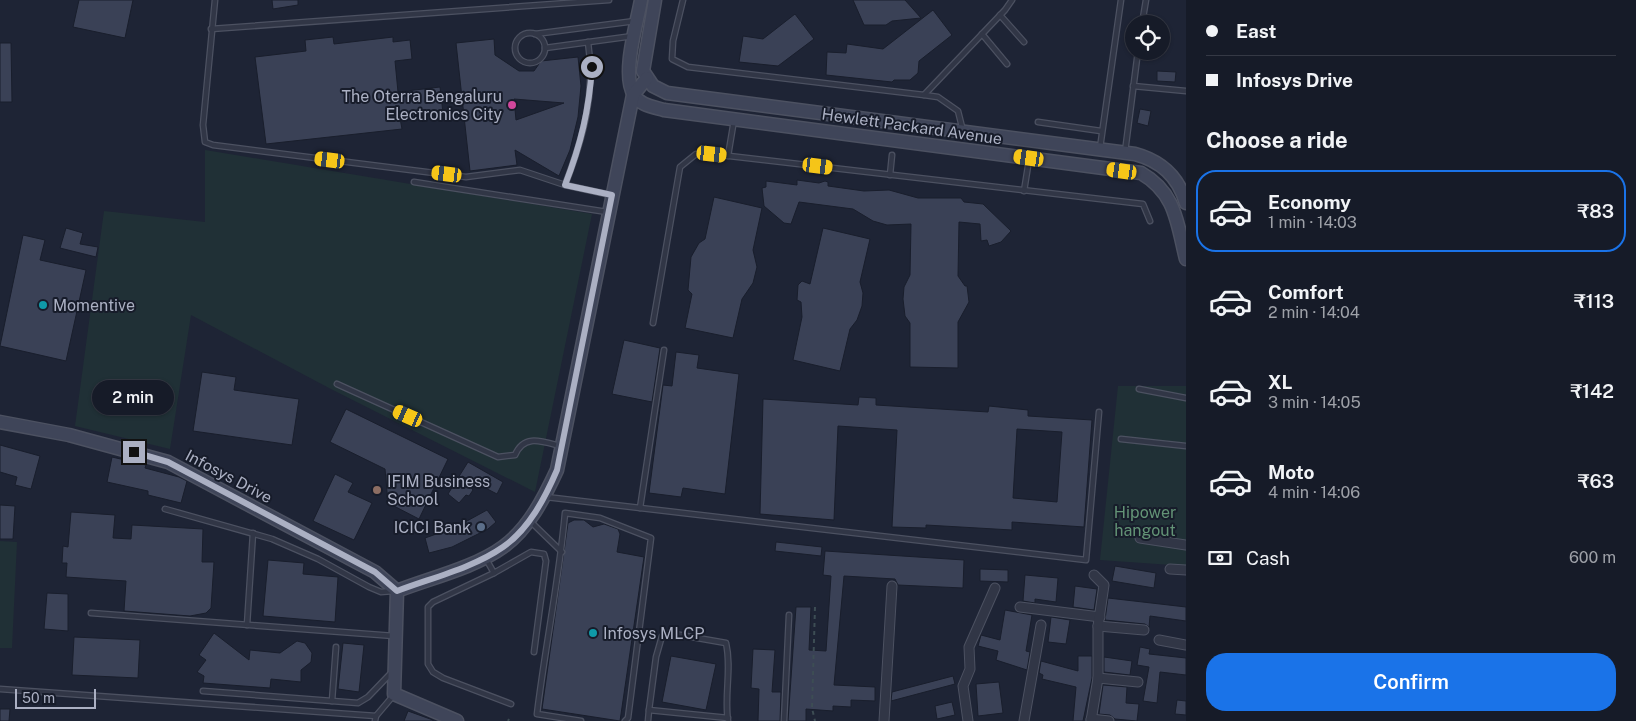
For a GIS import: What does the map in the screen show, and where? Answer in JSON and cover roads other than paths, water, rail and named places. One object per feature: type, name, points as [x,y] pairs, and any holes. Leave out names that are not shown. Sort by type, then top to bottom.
[{"type":"street","points":[[637,98],[629,75],[641,0]]},
{"type":"street","points":[[458,721],[394,694],[397,591],[485,558],[504,546],[529,520],[545,497],[557,470],[612,195],[637,98],[650,82],[644,71],[656,0]]},
{"type":"street","name":"Hewlett Packard Avenue","points":[[650,82],[667,93],[1125,153],[1149,158],[1163,166],[1172,176],[1186,203]]},
{"type":"street","name":"Hewlett Packard Avenue","points":[[637,98],[664,110],[1141,174],[1153,180],[1170,200],[1186,258]]},
{"type":"street","points":[[1141,174],[1149,158]]},
{"type":"street","name":"Infosys Drive","points":[[0,422],[69,434],[168,462],[375,572],[397,591]]},
{"type":"street","points":[[1140,538],[1186,545]]},
{"type":"street","points":[[1170,569],[1186,570]]},
{"type":"street","points":[[1094,574],[1104,585],[1099,622],[1098,678],[1091,720],[1109,721]]},
{"type":"street","points":[[884,721],[892,586]]},
{"type":"street","points":[[968,721],[963,686],[970,669],[969,647],[995,588]]},
{"type":"street","points":[[1020,607],[1144,630]]},
{"type":"street","points":[[1024,721],[1041,625]]},
{"type":"street","points":[[1159,640],[1186,645]]},
{"type":"street","points":[[1098,678],[1138,682]]},
{"type":"lane","points":[[215,0],[202,134],[205,142],[213,146],[466,177],[520,170],[565,185],[612,195]]},
{"type":"lane","points":[[211,29],[609,0]]},
{"type":"lane","points":[[683,0],[673,41],[672,59],[688,67],[938,97],[958,111],[964,132]]},
{"type":"lane","points":[[924,95],[1012,0]]},
{"type":"lane","points":[[1100,150],[1101,131],[1121,0]]},
{"type":"lane","points":[[1144,15],[1146,0]]},
{"type":"lane","points":[[1000,15],[1024,42]]},
{"type":"lane","points":[[535,34],[543,42],[545,48],[539,60],[534,63],[527,63],[518,58],[514,47],[524,34],[637,21]]},
{"type":"lane","points":[[982,34],[1007,64]]},
{"type":"lane","points":[[545,48],[634,36]]},
{"type":"lane","points":[[565,185],[578,150],[589,107],[592,67],[588,42]]},
{"type":"lane","points":[[1125,153],[1137,60]]},
{"type":"lane","points":[[1133,86],[1186,91]]},
{"type":"lane","points":[[728,156],[734,119]]},
{"type":"lane","points":[[1038,122],[1101,131]]},
{"type":"lane","points":[[654,323],[680,167],[696,154],[728,156],[1143,204],[1150,221]]},
{"type":"lane","points":[[890,175],[892,155]]},
{"type":"lane","points":[[1024,191],[1029,158]]},
{"type":"lane","points":[[414,182],[608,212]]},
{"type":"lane","points":[[640,508],[664,350]]},
{"type":"lane","points":[[337,384],[498,457],[515,455],[524,442],[537,441],[562,446]]},
{"type":"lane","points":[[1139,389],[1186,398]]},
{"type":"lane","points":[[545,497],[1086,560],[1098,412]]},
{"type":"lane","points":[[1121,439],[1186,446]]},
{"type":"lane","points":[[165,509],[272,539],[318,559],[369,588],[382,592],[397,591]]},
{"type":"lane","points":[[581,721],[536,714],[544,653],[562,552],[565,513],[600,518],[651,538],[628,718],[625,721]]},
{"type":"lane","points":[[529,520],[562,552]]},
{"type":"lane","points":[[248,624],[253,533]]},
{"type":"lane","points":[[512,704],[442,678],[428,664],[428,607],[433,602],[494,573],[531,552],[544,554],[546,561],[534,652]]},
{"type":"lane","points":[[485,558],[494,573]]},
{"type":"lane","points":[[90,612],[396,636]]},
{"type":"lane","points":[[784,721],[789,615]]},
{"type":"lane","points":[[648,721],[649,710],[656,656],[662,636],[669,633],[726,643],[728,652],[725,704],[728,720],[649,710]]},
{"type":"lane","points":[[332,701],[336,647]]},
{"type":"lane","points":[[203,691],[361,702],[395,669]]},
{"type":"lane","points":[[0,689],[376,719],[394,694]]},
{"type":"place","name":"The Oterra Bengaluru Electronics City","points":[[512,105]]},
{"type":"place","name":"Momentive","points":[[43,305]]},
{"type":"place","name":"IFIM Business School","points":[[377,490]]},
{"type":"place","name":"ICICI Bank","points":[[481,527]]},
{"type":"place","name":"Infosys MLCP","points":[[593,633]]},
{"type":"park label","name":"Hipower hangout","points":[[1145,521]]}]
